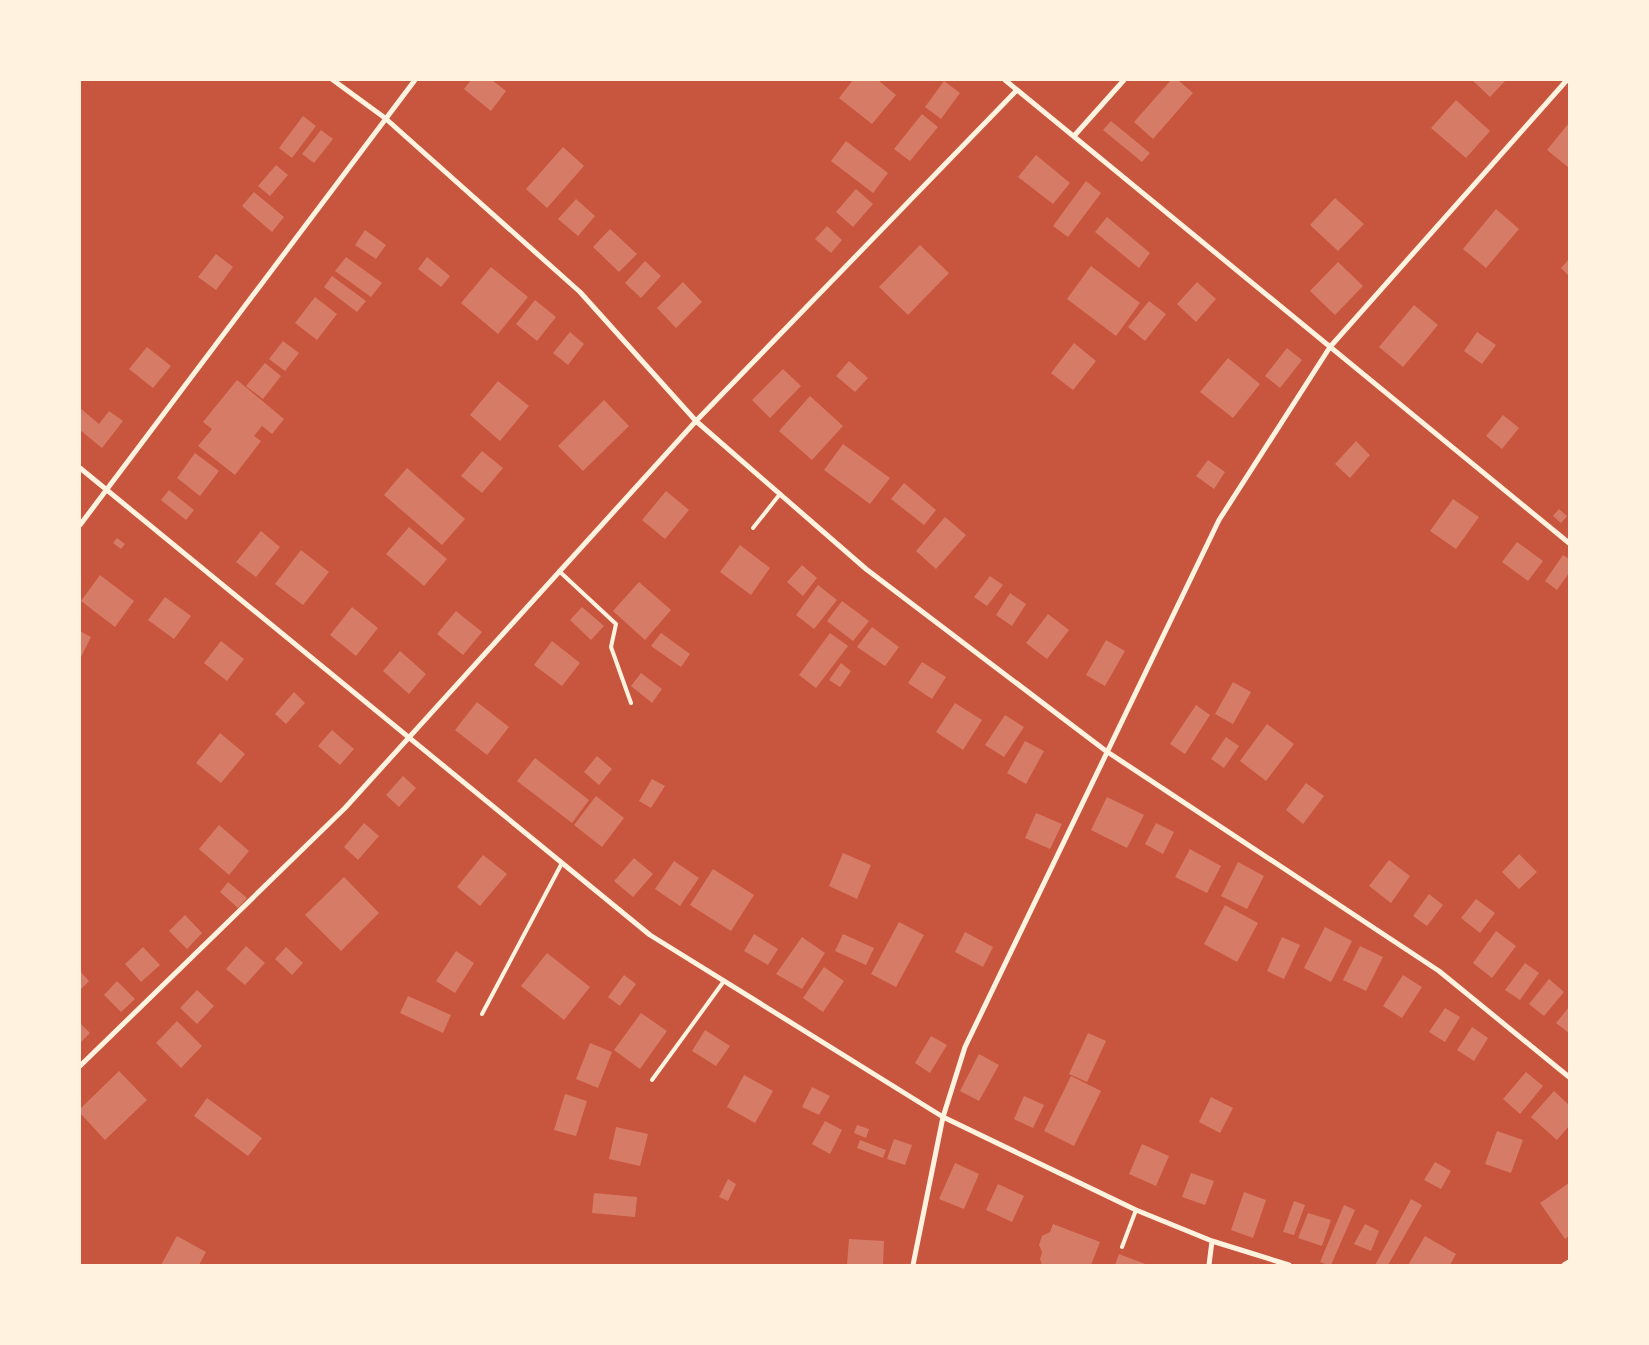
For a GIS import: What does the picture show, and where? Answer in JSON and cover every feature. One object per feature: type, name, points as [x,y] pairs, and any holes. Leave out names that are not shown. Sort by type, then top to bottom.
[{"type":"street","points":[[333,80],[385,118],[580,292],[696,421],[866,569],[1106,751],[1439,971],[1569,1077]]},
{"type":"street","points":[[80,525],[415,80]]},
{"type":"street","points":[[1005,80],[1569,543]]},
{"type":"street","points":[[1074,136],[1124,80]]},
{"type":"street","points":[[913,1265],[943,1117],[965,1046],[1219,520],[1330,347],[1567,80]]},
{"type":"street","points":[[80,1066],[345,808],[696,421],[1017,90]]},
{"type":"street","points":[[80,468],[650,935],[943,1117],[1136,1210],[1212,1241],[1288,1265]]},
{"type":"street","points":[[1209,1265],[1212,1241]]},
{"type":"street","points":[[1564,1265],[1569,1262]]},
{"type":"lane","points":[[754,528],[780,494]]},
{"type":"lane","points":[[559,571],[616,624],[611,647],[631,703]]},
{"type":"lane","points":[[482,1014],[562,863]]},
{"type":"lane","points":[[652,1080],[724,981]]},
{"type":"lane","points":[[1122,1247],[1136,1210]]},
{"type":"building","points":[[471,80],[492,80],[506,91],[491,111],[464,89]]},
{"type":"building","points":[[853,80],[878,80],[896,95],[872,124],[839,98]]},
{"type":"building","points":[[1171,80],[1178,80],[1193,93],[1153,139],[1134,122]]},
{"type":"building","points":[[1472,80],[1506,80],[1490,97]]},
{"type":"building","points":[[944,81],[960,93],[941,119],[925,107]]},
{"type":"building","points":[[1456,100],[1490,131],[1466,158],[1431,128]]},
{"type":"building","points":[[922,114],[938,127],[910,161],[894,149]]},
{"type":"building","points":[[303,116],[316,126],[292,158],[279,148]]},
{"type":"building","points":[[1111,121],[1150,153],[1142,162],[1103,130]]},
{"type":"building","points":[[1569,123],[1569,168],[1547,150]]},
{"type":"building","points":[[321,130],[333,139],[314,163],[302,154]]},
{"type":"building","points":[[846,141],[888,173],[873,193],[831,161]]},
{"type":"building","points":[[563,147],[584,166],[547,208],[526,189]]},
{"type":"building","points":[[1036,155],[1070,183],[1053,204],[1018,177]]},
{"type":"building","points":[[276,165],[288,175],[270,196],[258,186]]},
{"type":"building","points":[[1086,181],[1101,193],[1068,237],[1053,226]]},
{"type":"building","points":[[856,189],[873,204],[853,227],[836,212]]},
{"type":"building","points":[[254,192],[284,217],[272,232],[242,206]]},
{"type":"building","points":[[1335,198],[1364,224],[1338,251],[1310,225]]},
{"type":"building","points":[[576,199],[595,216],[578,236],[558,219]]},
{"type":"building","points":[[1496,209],[1519,229],[1486,268],[1463,249]]},
{"type":"building","points":[[1107,217],[1150,253],[1139,268],[1095,232]]},
{"type":"building","points":[[827,226],[842,240],[831,253],[815,239]]},
{"type":"building","points":[[610,229],[637,254],[619,272],[593,247]]},
{"type":"building","points":[[365,230],[386,245],[376,259],[355,245]]},
{"type":"building","points":[[920,245],[949,273],[908,315],[879,287]]},
{"type":"building","points":[[216,254],[233,267],[216,290],[198,277]]},
{"type":"building","points":[[346,257],[382,283],[371,297],[335,271]]},
{"type":"building","points":[[427,257],[450,276],[441,287],[418,269]]},
{"type":"building","points":[[1569,259],[1569,276],[1561,268]]},
{"type":"building","points":[[645,261],[661,276],[641,298],[625,283]]},
{"type":"building","points":[[1338,262],[1363,286],[1335,315],[1310,291]]},
{"type":"building","points":[[1091,266],[1140,303],[1116,336],[1067,299]]},
{"type":"building","points":[[491,267],[528,297],[498,334],[461,303]]},
{"type":"building","points":[[332,276],[366,301],[357,312],[324,287]]},
{"type":"building","points":[[683,282],[702,302],[676,328],[657,308]]},
{"type":"building","points":[[1197,282],[1216,299],[1196,322],[1177,304]]},
{"type":"building","points":[[315,297],[337,314],[317,340],[295,323]]},
{"type":"building","points":[[535,300],[556,317],[537,341],[516,324]]},
{"type":"building","points":[[1149,301],[1166,314],[1145,341],[1128,327]]},
{"type":"building","points":[[1414,305],[1438,325],[1403,367],[1379,347]]},
{"type":"building","points":[[570,332],[584,344],[568,365],[553,353]]},
{"type":"building","points":[[1477,332],[1496,345],[1482,364],[1464,351]]},
{"type":"building","points":[[283,341],[299,353],[285,371],[269,359]]},
{"type":"building","points":[[1074,343],[1096,361],[1073,390],[1051,373]]},
{"type":"building","points":[[147,347],[171,366],[153,388],[129,369]]},
{"type":"building","points":[[1287,348],[1302,360],[1280,388],[1265,376]]},
{"type":"building","points":[[1228,358],[1260,384],[1233,418],[1200,392]]},
{"type":"building","points":[[849,361],[868,378],[855,392],[836,376]]},
{"type":"building","points":[[265,363],[281,376],[263,399],[246,386]]},
{"type":"building","points":[[783,369],[801,386],[770,418],[752,400]]},
{"type":"building","points":[[237,380],[284,419],[272,434],[262,426],[254,436],[261,441],[235,475],[198,446],[212,429],[203,422]]},
{"type":"building","points":[[498,381],[529,406],[500,441],[470,415]]},
{"type":"building","points":[[810,396],[843,426],[812,460],[779,431]]},
{"type":"building","points":[[604,400],[629,426],[583,471],[558,446]]},
{"type":"building","points":[[80,408],[99,424],[109,411],[123,421],[102,448],[80,430]]},
{"type":"building","points":[[1503,415],[1519,428],[1502,449],[1486,436]]},
{"type":"building","points":[[1356,441],[1370,455],[1350,478],[1335,464]]},
{"type":"building","points":[[843,444],[890,478],[870,504],[824,470]]},
{"type":"building","points":[[482,451],[503,468],[482,493],[461,476]]},
{"type":"building","points":[[195,453],[219,471],[200,496],[177,478]]},
{"type":"building","points":[[1208,460],[1225,472],[1214,489],[1196,476]]},
{"type":"building","points":[[407,468],[465,519],[442,545],[384,495]]},
{"type":"building","points":[[904,483],[936,510],[924,525],[891,499]]},
{"type":"building","points":[[169,490],[194,510],[186,520],[161,500]]},
{"type":"building","points":[[666,491],[689,510],[665,539],[642,520]]},
{"type":"building","points":[[1453,499],[1479,517],[1456,549],[1430,531]]},
{"type":"building","points":[[1559,509],[1567,516],[1561,523],[1553,516]]},
{"type":"building","points":[[945,517],[966,535],[936,569],[916,551]]},
{"type":"building","points":[[409,527],[447,559],[424,586],[386,554]]},
{"type":"building","points":[[261,531],[280,547],[256,577],[236,562]]},
{"type":"building","points":[[117,538],[125,544],[121,549],[113,543]]},
{"type":"building","points":[[1517,542],[1543,561],[1528,581],[1502,562]]},
{"type":"building","points":[[740,545],[770,568],[751,595],[720,572]]},
{"type":"building","points":[[301,550],[329,572],[303,605],[275,584]]},
{"type":"building","points":[[1563,555],[1569,559],[1569,573],[1557,590],[1545,581]]},
{"type":"building","points":[[802,565],[817,578],[803,596],[787,582]]},
{"type":"building","points":[[100,575],[134,601],[115,627],[81,601]]},
{"type":"building","points":[[990,576],[1003,585],[987,606],[974,597]]},
{"type":"building","points":[[639,582],[671,610],[645,640],[613,611]]},
{"type":"building","points":[[818,585],[837,600],[814,629],[796,615]]},
{"type":"building","points":[[1010,593],[1026,604],[1012,626],[996,615]]},
{"type":"building","points":[[165,597],[191,616],[174,639],[148,620]]},
{"type":"building","points":[[842,601],[869,621],[853,641],[827,621]]},
{"type":"building","points":[[352,607],[378,628],[356,656],[330,635]]},
{"type":"building","points":[[582,607],[604,626],[591,640],[570,620]]},
{"type":"building","points":[[456,611],[482,632],[463,655],[437,634]]},
{"type":"building","points":[[1048,614],[1069,630],[1047,659],[1026,643]]},
{"type":"building","points":[[872,627],[899,647],[885,666],[857,647]]},
{"type":"building","points":[[80,631],[91,637],[80,659]]},
{"type":"building","points":[[661,633],[690,654],[681,667],[651,646]]},
{"type":"building","points":[[830,633],[848,646],[816,688],[799,675]]},
{"type":"building","points":[[1106,640],[1125,651],[1105,686],[1086,675]]},
{"type":"building","points":[[221,641],[244,659],[227,681],[204,663]]},
{"type":"building","points":[[552,641],[580,663],[562,686],[534,665]]},
{"type":"building","points":[[400,651],[426,674],[409,694],[383,671]]},
{"type":"building","points":[[922,662],[946,677],[932,699],[908,683]]},
{"type":"building","points":[[841,663],[851,671],[840,687],[829,680]]},
{"type":"building","points":[[641,673],[662,689],[652,703],[631,686]]},
{"type":"building","points":[[1233,682],[1251,692],[1233,724],[1215,714]]},
{"type":"building","points":[[294,692],[305,703],[286,724],[275,714]]},
{"type":"building","points":[[477,702],[509,727],[487,755],[455,730]]},
{"type":"building","points":[[955,703],[982,720],[963,750],[936,732]]},
{"type":"building","points":[[1196,705],[1210,715],[1185,754],[1170,744]]},
{"type":"building","points":[[1005,715],[1024,727],[1004,757],[985,745]]},
{"type":"building","points":[[1267,724],[1294,744],[1266,781],[1240,761]]},
{"type":"building","points":[[332,730],[354,749],[340,765],[318,746]]},
{"type":"building","points":[[220,733],[245,754],[221,783],[196,763]]},
{"type":"building","points":[[1226,737],[1239,746],[1224,768],[1211,759]]},
{"type":"building","points":[[1025,741],[1044,751],[1026,784],[1007,773]]},
{"type":"building","points":[[597,756],[612,769],[599,785],[584,772]]},
{"type":"building","points":[[535,758],[589,800],[572,823],[517,781]]},
{"type":"building","points":[[403,776],[416,788],[399,807],[386,795]]},
{"type":"building","points":[[652,779],[665,786],[651,808],[639,801]]},
{"type":"building","points":[[1306,783],[1324,796],[1303,824],[1286,810]]},
{"type":"building","points":[[596,796],[624,818],[602,847],[574,825]]},
{"type":"building","points":[[1107,797],[1144,815],[1127,848],[1091,830]]},
{"type":"building","points":[[1036,813],[1062,824],[1050,849],[1025,838]]},
{"type":"building","points":[[364,823],[379,836],[358,860],[344,847]]},
{"type":"building","points":[[1156,823],[1174,832],[1163,854],[1145,844]]},
{"type":"building","points":[[219,825],[249,851],[229,875],[199,849]]},
{"type":"building","points":[[1190,849],[1221,866],[1207,893],[1175,877]]},
{"type":"building","points":[[843,853],[871,865],[857,899],[829,886]]},
{"type":"building","points":[[1519,854],[1537,872],[1519,889],[1502,872]]},
{"type":"building","points":[[483,855],[507,874],[480,906],[457,887]]},
{"type":"building","points":[[634,858],[653,874],[633,897],[614,881]]},
{"type":"building","points":[[1389,860],[1410,876],[1391,903],[1369,886]]},
{"type":"building","points":[[674,861],[699,878],[680,906],[655,889]]},
{"type":"building","points":[[1238,862],[1264,876],[1247,909],[1221,896]]},
{"type":"building","points":[[713,869],[754,895],[731,931],[690,905]]},
{"type":"building","points":[[344,877],[379,913],[341,951],[305,915]]},
{"type":"building","points":[[228,882],[247,898],[238,908],[220,892]]},
{"type":"building","points":[[1429,894],[1443,905],[1427,926],[1413,916]]},
{"type":"building","points":[[1476,899],[1495,913],[1480,933],[1461,918]]},
{"type":"building","points":[[1225,905],[1258,923],[1237,962],[1204,944]]},
{"type":"building","points":[[185,915],[202,933],[187,949],[169,931]]},
{"type":"building","points":[[899,922],[924,935],[896,987],[871,974]]},
{"type":"building","points":[[1325,927],[1352,941],[1331,982],[1304,968]]},
{"type":"building","points":[[1496,931],[1516,946],[1492,978],[1473,963]]},
{"type":"building","points":[[965,932],[993,947],[983,967],[955,952]]},
{"type":"building","points":[[754,934],[778,949],[768,965],[744,951]]},
{"type":"building","points":[[843,934],[874,948],[866,965],[835,951]]},
{"type":"building","points":[[802,937],[825,953],[802,989],[776,974]]},
{"type":"building","points":[[1282,937],[1300,945],[1284,979],[1267,971]]},
{"type":"building","points":[[246,946],[265,963],[245,985],[226,969]]},
{"type":"building","points":[[1360,946],[1383,957],[1366,991],[1343,980]]},
{"type":"building","points":[[143,947],[160,965],[141,982],[125,964]]},
{"type":"building","points":[[286,947],[303,963],[292,975],[275,959]]},
{"type":"building","points":[[456,951],[474,963],[455,993],[436,981]]},
{"type":"building","points":[[547,953],[590,987],[564,1020],[521,986]]},
{"type":"building","points":[[1525,963],[1539,973],[1520,1000],[1505,990]]},
{"type":"building","points":[[824,967],[844,981],[823,1012],[803,998]]},
{"type":"building","points":[[80,971],[89,981],[80,990]]},
{"type":"building","points":[[624,975],[636,984],[620,1006],[608,997]]},
{"type":"building","points":[[1403,975],[1422,987],[1402,1018],[1383,1006]]},
{"type":"building","points":[[1549,979],[1564,992],[1544,1016],[1529,1004]]},
{"type":"building","points":[[117,981],[135,999],[121,1012],[104,995]]},
{"type":"building","points":[[197,990],[214,1006],[197,1024],[180,1008]]},
{"type":"building","points":[[408,996],[451,1015],[443,1033],[400,1013]]},
{"type":"building","points":[[1569,1007],[1569,1033],[1556,1023]]},
{"type":"building","points":[[1445,1008],[1460,1017],[1445,1042],[1429,1032]]},
{"type":"building","points":[[641,1013],[667,1031],[640,1069],[614,1050]]},
{"type":"building","points":[[177,1021],[202,1046],[181,1068],[156,1043]]},
{"type":"building","points":[[80,1023],[90,1033],[80,1043]]},
{"type":"building","points":[[1472,1027],[1488,1038],[1474,1061],[1457,1050]]},
{"type":"building","points":[[705,1030],[730,1046],[716,1066],[692,1051]]},
{"type":"building","points":[[1088,1033],[1106,1041],[1087,1082],[1069,1074]]},
{"type":"building","points":[[931,1036],[947,1045],[930,1073],[915,1063]]},
{"type":"building","points":[[590,1043],[612,1052],[598,1088],[576,1079]]},
{"type":"building","points":[[979,1054],[999,1065],[979,1101],[960,1091]]},
{"type":"building","points":[[119,1071],[147,1100],[105,1140],[80,1113],[80,1109]]},
{"type":"building","points":[[1526,1072],[1543,1086],[1520,1114],[1503,1099]]},
{"type":"building","points":[[744,1075],[773,1091],[755,1123],[727,1107]]},
{"type":"building","points":[[1071,1076],[1101,1091],[1074,1146],[1044,1131]]},
{"type":"building","points":[[812,1087],[830,1096],[819,1115],[802,1107]]},
{"type":"building","points":[[1554,1091],[1569,1105],[1569,1126],[1557,1140],[1531,1117]]},
{"type":"building","points":[[565,1094],[587,1101],[576,1136],[554,1130]]},
{"type":"building","points":[[1024,1096],[1044,1105],[1033,1128],[1014,1119]]},
{"type":"building","points":[[1211,1097],[1233,1108],[1220,1133],[1199,1122]]},
{"type":"building","points":[[207,1098],[262,1138],[248,1156],[194,1116]]},
{"type":"building","points":[[825,1121],[842,1130],[830,1154],[812,1144]]},
{"type":"building","points":[[857,1125],[869,1129],[866,1138],[854,1133]]},
{"type":"building","points":[[616,1127],[648,1134],[640,1166],[609,1159]]},
{"type":"building","points":[[1497,1131],[1523,1140],[1511,1173],[1485,1164]]},
{"type":"building","points":[[894,1139],[912,1145],[905,1165],[887,1159]]},
{"type":"building","points":[[860,1140],[886,1150],[883,1158],[857,1148]]},
{"type":"building","points":[[1142,1144],[1169,1156],[1156,1186],[1129,1174]]},
{"type":"building","points":[[1435,1162],[1451,1171],[1441,1189],[1424,1180]]},
{"type":"building","points":[[955,1163],[979,1174],[964,1209],[939,1199]]},
{"type":"building","points":[[1191,1173],[1214,1181],[1205,1205],[1182,1197]]},
{"type":"building","points":[[728,1179],[736,1184],[728,1201],[719,1197]]},
{"type":"building","points":[[1569,1183],[1569,1236],[1565,1239],[1540,1203]]},
{"type":"building","points":[[998,1184],[1024,1196],[1012,1222],[986,1210]]},
{"type":"building","points":[[1244,1192],[1266,1200],[1253,1238],[1231,1230]]},
{"type":"building","points":[[594,1193],[637,1197],[635,1217],[592,1213]]},
{"type":"building","points":[[1411,1199],[1422,1205],[1388,1265],[1375,1265]]},
{"type":"building","points":[[1294,1201],[1305,1205],[1294,1235],[1283,1232]]},
{"type":"building","points":[[1344,1205],[1355,1210],[1331,1265],[1328,1265],[1320,1262]]},
{"type":"building","points":[[1308,1213],[1331,1220],[1322,1246],[1298,1238]]},
{"type":"building","points":[[1053,1224],[1100,1242],[1091,1265],[1042,1265],[1040,1259],[1042,1252],[1039,1245],[1042,1236],[1050,1232]]},
{"type":"building","points":[[1365,1224],[1379,1231],[1371,1251],[1354,1244]]},
{"type":"building","points":[[177,1236],[206,1252],[199,1265],[161,1265]]},
{"type":"building","points":[[1425,1236],[1456,1254],[1450,1265],[1408,1265]]},
{"type":"building","points":[[849,1239],[884,1241],[883,1265],[847,1265]]},
{"type":"building","points":[[1119,1254],[1148,1265],[1115,1265]]}]
